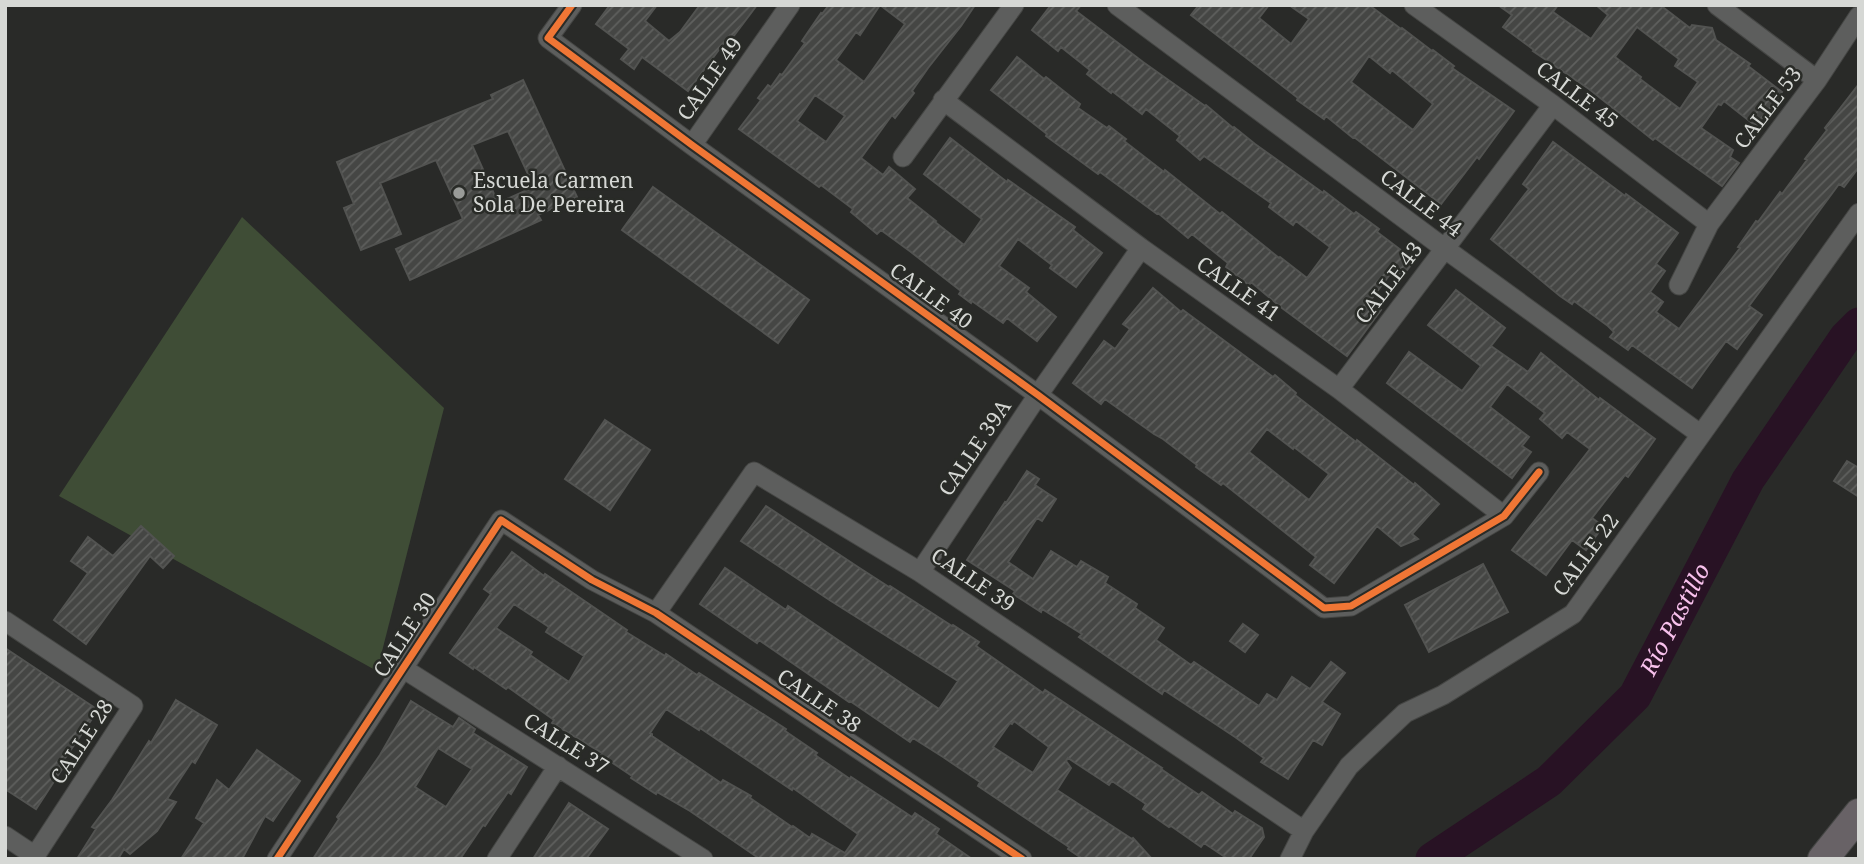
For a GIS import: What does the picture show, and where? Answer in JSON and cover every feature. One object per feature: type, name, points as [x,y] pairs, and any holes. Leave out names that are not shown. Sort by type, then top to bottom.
[{"type":"main road","points":[[1823,859],[1859,814]]},
{"type":"street","name":"CALLE 40","points":[[572,5],[548,38],[1038,395],[1324,608],[1351,606],[1504,516]]},
{"type":"street","name":"CALLE 49","points":[[692,145],[790,5]]},
{"type":"street","points":[[903,157],[1014,5]]},
{"type":"street","name":"CALLE 44","points":[[1117,5],[1700,434]]},
{"type":"street","name":"CALLE 45","points":[[1414,5],[1553,105],[1709,224]]},
{"type":"street","points":[[1717,5],[1817,80]]},
{"type":"street","name":"CALLE 53","points":[[1679,285],[1709,224],[1817,80],[1859,16]]},
{"type":"street","name":"CALLE 41","points":[[943,100],[1141,248],[1339,389],[1504,516]]},
{"type":"street","name":"CALLE 43","points":[[1339,389],[1553,105]]},
{"type":"street","name":"CALLE 22","points":[[1290,859],[1304,831],[1349,766],[1405,713],[1443,695],[1573,614],[1859,213]]},
{"type":"street","name":"CALLE 39A","points":[[920,572],[1038,395],[1141,248]]},
{"type":"street","name":"CALLE 39","points":[[656,613],[754,472],[920,572],[1304,831]]},
{"type":"street","points":[[1504,516],[1539,472]]},
{"type":"street","name":"CALLE 30","points":[[277,859],[501,520],[592,580]]},
{"type":"street","name":"CALLE 38","points":[[592,580],[656,613],[1022,859]]},
{"type":"street","name":"CALLE 28","points":[[5,621],[133,706],[34,857]]},
{"type":"street","name":"CALLE 37","points":[[404,669],[703,859]]},
{"type":"street","points":[[497,859],[558,766]]},
{"type":"street","points":[[5,836],[34,857]]},
{"type":"green space","points":[[242,217],[444,408],[377,671],[59,496]]},
{"type":"building","points":[[610,5],[657,5],[645,21],[669,41],[680,32],[700,5],[757,5],[733,37],[730,35],[688,91],[642,57],[634,69],[621,59],[629,49],[596,24]]},
{"type":"building","points":[[829,5],[880,5],[975,5],[912,91],[914,93],[895,118],[892,115],[861,158],[883,175],[889,167],[915,189],[907,198],[964,245],[982,219],[924,174],[950,138],[1007,182],[1008,180],[1075,227],[1073,230],[1102,253],[1076,287],[1018,239],[999,266],[1029,288],[1026,292],[1056,317],[1037,341],[1007,318],[1003,323],[972,301],[971,303],[959,294],[961,291],[911,252],[881,230],[877,234],[851,212],[853,209],[739,129],[761,100],[758,98],[768,85],[771,87],[780,74],[782,75]],"holes":[[[880,5],[905,24],[864,82],[836,60],[856,32],[860,35]],[[815,95],[845,116],[826,142],[797,121]]]},
{"type":"building","points":[[1051,5],[1081,5],[1076,11],[1323,193],[1324,191],[1354,214],[1356,212],[1406,254],[1402,259],[1411,265],[1400,279],[1391,273],[1370,301],[1381,310],[1347,356],[1251,282],[1249,285],[1226,267],[1228,263],[1192,234],[1188,238],[1158,213],[1100,172],[1098,174],[1046,136],[1047,134],[991,90],[1017,57],[1080,104],[1078,108],[1107,128],[1109,126],[1164,172],[1165,170],[1220,214],[1222,212],[1307,278],[1330,247],[1296,221],[1293,225],[1269,207],[1271,203],[1204,156],[1200,160],[1177,140],[1180,136],[1146,109],[1142,114],[1112,91],[1111,93],[1087,74],[1090,70],[1061,47],[1058,51],[1032,30]]},
{"type":"building","points":[[1199,5],[1269,5],[1259,18],[1291,44],[1309,19],[1289,5],[1369,5],[1514,111],[1479,159],[1477,157],[1441,204],[1326,116],[1324,119],[1297,100],[1298,98],[1191,15]],"holes":[[[1369,56],[1390,73],[1392,70],[1433,104],[1413,130],[1351,82]]]},
{"type":"building","points":[[1498,5],[1558,5],[1553,12],[1591,39],[1608,15],[1596,5],[1660,5],[1690,28],[1692,25],[1712,28],[1716,40],[1750,64],[1748,66],[1782,92],[1756,126],[1724,101],[1721,105],[1718,104],[1701,128],[1733,150],[1730,157],[1739,163],[1722,186],[1655,138],[1653,140],[1589,89],[1503,27],[1512,15]],"holes":[[[1637,27],[1679,59],[1675,66],[1698,82],[1680,109],[1615,57]]]},
{"type":"building","points":[[523,80],[577,197],[538,215],[541,220],[410,280],[396,249],[463,219],[436,160],[380,183],[401,234],[361,250],[344,208],[354,204],[337,162],[493,99],[491,95]],"holes":[[[508,131],[534,187],[498,203],[472,145]]]},
{"type":"building","points":[[1859,84],[1859,167],[1844,187],[1839,184],[1749,306],[1762,315],[1737,349],[1726,341],[1692,388],[1632,345],[1628,350],[1610,337],[1614,332],[1608,326],[1574,301],[1572,304],[1560,296],[1491,239],[1529,189],[1523,184],[1553,142],[1678,233],[1656,264],[1665,271],[1650,292],[1663,302],[1656,312],[1679,329],[1740,248],[1738,247],[1756,221],[1758,222],[1780,192],[1782,194],[1807,160],[1805,159],[1827,130],[1825,128]]},
{"type":"building","points":[[653,187],[809,300],[778,343],[622,230]]},
{"type":"building","points":[[1153,288],[1181,312],[1183,310],[1273,377],[1275,375],[1296,393],[1295,395],[1414,485],[1415,483],[1439,504],[1412,534],[1418,539],[1401,546],[1377,526],[1334,583],[1310,565],[1316,557],[1223,483],[1221,485],[1163,439],[1105,399],[1101,404],[1073,383],[1104,341],[1115,349],[1130,329],[1123,324]],"holes":[[[1267,429],[1293,449],[1294,447],[1329,474],[1309,500],[1249,452]]]},
{"type":"building","points":[[1456,290],[1505,328],[1491,346],[1528,372],[1541,353],[1599,400],[1600,398],[1655,439],[1628,477],[1625,475],[1592,518],[1603,526],[1586,550],[1572,540],[1546,575],[1512,550],[1590,449],[1567,432],[1562,438],[1540,419],[1545,413],[1507,384],[1490,407],[1529,437],[1522,446],[1531,452],[1512,478],[1387,383],[1409,352],[1462,391],[1481,366],[1428,325]]},
{"type":"building","points":[[605,420],[650,450],[610,510],[565,479]]},
{"type":"building","points":[[1847,461],[1859,468],[1859,497],[1834,481]]},
{"type":"building","points":[[1027,471],[1039,479],[1035,485],[1056,499],[1042,521],[1037,518],[1008,562],[1033,579],[1051,551],[1077,567],[1081,561],[1108,577],[1105,583],[1137,604],[1135,608],[1164,628],[1156,640],[1191,665],[1194,662],[1259,706],[1267,694],[1277,700],[1292,677],[1310,689],[1331,662],[1345,673],[1322,702],[1340,714],[1322,745],[1313,740],[1288,779],[1261,762],[1264,758],[1235,737],[1164,690],[1162,694],[1079,637],[1082,634],[1013,594],[1015,591],[967,560]]},
{"type":"building","points":[[766,506],[979,642],[976,646],[1043,693],[1045,690],[1199,795],[1202,792],[1233,814],[1235,811],[1262,828],[1264,837],[1249,859],[1228,859],[1204,843],[1201,847],[1169,827],[1143,809],[1146,804],[1112,781],[1109,785],[1068,758],[1066,761],[1071,768],[1057,790],[1133,838],[1152,859],[1083,859],[978,786],[980,782],[943,757],[913,738],[910,742],[759,640],[757,643],[700,604],[725,568],[786,610],[788,606],[939,709],[958,681],[741,541]],"holes":[[[1014,721],[1049,747],[1033,773],[993,747]]]},
{"type":"building","points":[[141,526],[174,556],[163,568],[150,556],[86,644],[54,620],[88,573],[71,561],[88,537],[113,556]]},
{"type":"building","points":[[512,552],[627,630],[626,632],[697,675],[699,673],[786,729],[785,731],[817,753],[815,755],[850,779],[851,777],[912,817],[915,813],[939,829],[936,834],[972,859],[760,859],[690,811],[631,778],[632,776],[601,755],[602,753],[552,723],[554,720],[508,687],[506,689],[450,653],[491,594],[484,589]],"holes":[[[514,604],[549,627],[546,632],[584,656],[569,682],[530,655],[532,652],[496,628]],[[666,709],[699,730],[700,728],[792,790],[793,788],[858,834],[845,853],[812,834],[810,838],[750,798],[751,796],[723,780],[721,783],[652,736],[650,733]]]},
{"type":"building","points":[[1483,564],[1508,612],[1429,652],[1405,605]]},
{"type":"building","points":[[1243,624],[1258,635],[1245,652],[1230,641]]},
{"type":"building","points":[[5,648],[98,710],[59,767],[62,769],[36,809],[5,789]]},
{"type":"building","points":[[176,700],[217,725],[195,763],[192,761],[167,799],[176,802],[157,831],[130,854],[124,849],[118,859],[77,859],[96,829],[92,827],[149,741],[151,743]]},
{"type":"building","points":[[411,701],[453,727],[459,718],[475,729],[473,733],[527,767],[511,794],[508,792],[460,859],[313,859],[339,819],[337,817],[380,755]],"holes":[[[438,748],[472,769],[446,807],[415,787]]]},
{"type":"building","points":[[257,750],[300,781],[273,821],[265,816],[242,859],[181,859],[204,823],[196,818],[217,780],[229,790]]},
{"type":"building","points":[[569,803],[608,829],[586,859],[533,859]]},
{"type":"waterway","name":"Río Pastillo","points":[[1432,859],[1549,781],[1635,696],[1748,480],[1845,338],[1859,324]]},
{"type":"cycle path","points":[[572,5],[548,38],[1038,395],[1324,608],[1351,606],[1504,516],[1539,472]]},
{"type":"cycle path","points":[[277,859],[501,520],[592,580],[656,613],[1022,859]]},
{"type":"place","name":"Escuela Carmen Sola De Pereira","points":[[459,193]]}]
